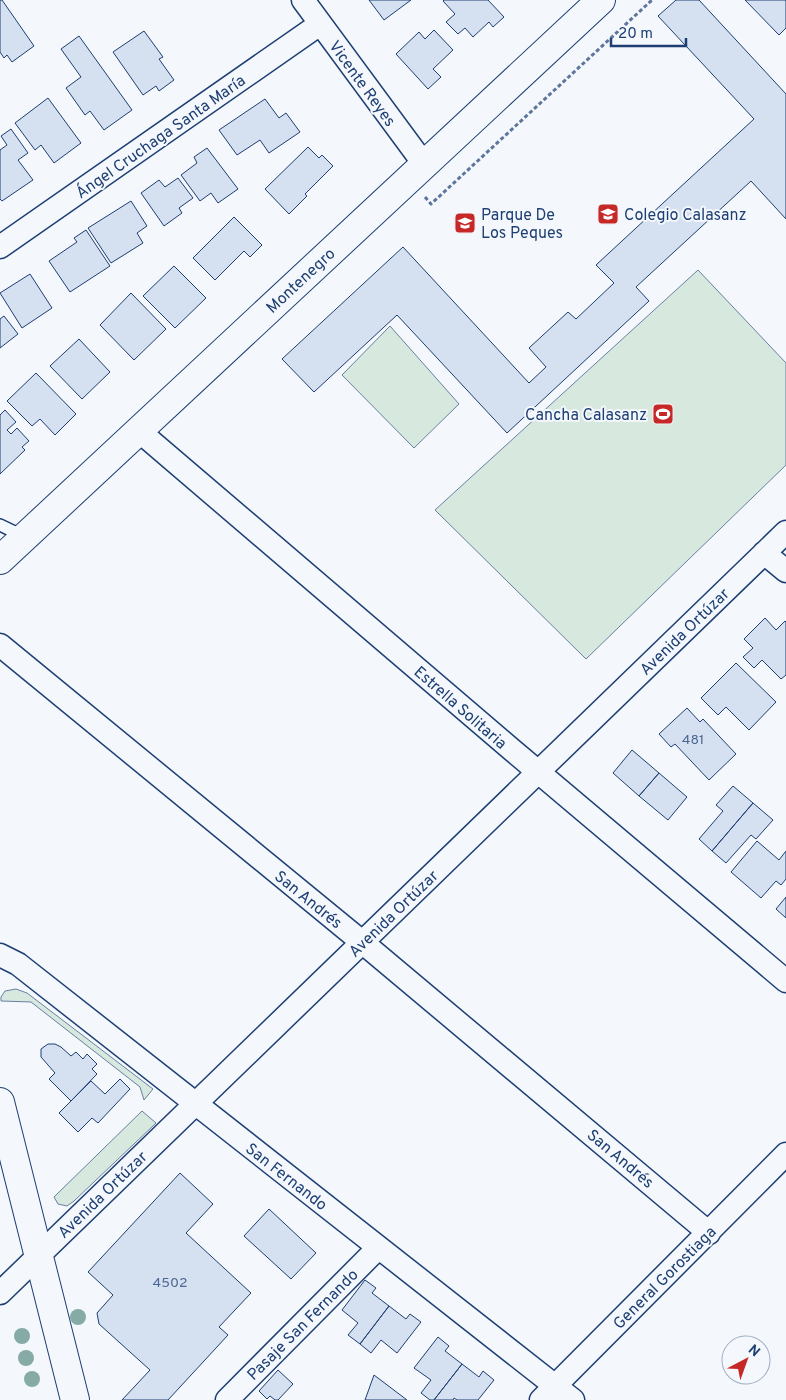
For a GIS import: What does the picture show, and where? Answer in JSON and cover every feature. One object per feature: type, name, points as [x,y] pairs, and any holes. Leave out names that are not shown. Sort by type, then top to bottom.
[{"type":"street","name":"Vicente Reyes","points":[[303,0],[424,164]]},
{"type":"street","name":"Montenegro","points":[[0,560],[601,0]]},
{"type":"street","name":"Ángel Cruchaga Santa María","points":[[0,247],[320,24]]},
{"type":"street","name":"Estrella Solitaria","points":[[139,431],[786,981]]},
{"type":"street","name":"Avenida Ortúzar","points":[[0,1293],[786,532]]},
{"type":"street","points":[[764,553],[786,571]]},
{"type":"street","name":"San Andrés","points":[[0,645],[362,942],[709,1233]]},
{"type":"street","name":"San Fernando","points":[[0,955],[18,964],[378,1248],[548,1393],[573,1400]]},
{"type":"street","points":[[0,1102],[75,1400]]},
{"type":"street","name":"General Gorostiaga","points":[[548,1393],[786,1154]]},
{"type":"street","name":"Pasaje San Fernando","points":[[227,1400],[378,1248]]},
{"type":"lane","points":[[0,525],[25,537]]},
{"type":"path","points":[[431,204],[652,0]]},
{"type":"shaded area","name":"Cancha Calasanz","points":[[698,270],[786,363],[786,465],[586,659],[435,510]]},
{"type":"shaded area","points":[[390,326],[459,404],[414,448],[342,375]]},
{"type":"shaded area","points":[[16,989],[27,993],[153,1089],[144,1100],[140,1087],[31,1002],[1,1001],[5,991]]},
{"type":"shaded area","points":[[142,1111],[156,1123],[74,1201],[67,1206],[58,1204],[54,1197]]},
{"type":"building","points":[[0,0],[2,0],[34,46],[12,62],[7,55],[4,58],[0,52]]},
{"type":"building","points":[[369,0],[411,0],[384,20]]},
{"type":"building","points":[[444,0],[488,0],[504,17],[493,27],[489,22],[473,37],[465,28],[458,34],[446,22],[455,14]]},
{"type":"building","points":[[676,0],[699,0],[786,94],[786,219],[751,181],[636,287],[649,301],[507,433],[397,315],[314,392],[282,359],[403,247],[529,383],[546,367],[529,348],[568,312],[576,319],[614,283],[596,265],[754,119],[658,16]]},
{"type":"building","points":[[745,0],[786,0],[786,28],[779,35]]},
{"type":"building","points":[[434,30],[453,50],[433,69],[441,77],[428,89],[396,54],[419,32],[425,39]]},
{"type":"building","points":[[144,31],[163,57],[159,59],[174,80],[159,91],[156,86],[143,95],[113,52]]},
{"type":"building","points":[[79,36],[132,110],[104,130],[90,111],[85,115],[66,88],[81,77],[61,49]]},
{"type":"building","points":[[48,98],[81,143],[54,163],[41,145],[35,150],[15,123]]},
{"type":"building","points":[[265,99],[279,118],[286,113],[300,132],[269,153],[260,140],[237,155],[219,130]]},
{"type":"building","points":[[11,129],[28,153],[18,160],[33,180],[2,201],[0,199],[0,150],[7,145],[1,136]]},
{"type":"building","points":[[308,147],[319,158],[322,155],[333,166],[305,194],[307,196],[289,214],[265,189]]},
{"type":"building","points":[[207,148],[238,189],[218,203],[211,193],[200,201],[181,175],[197,163],[194,157]]},
{"type":"building","points":[[178,178],[193,198],[179,208],[182,213],[164,226],[141,193],[159,180],[165,187]]},
{"type":"building","points":[[131,201],[147,226],[137,233],[143,243],[111,263],[88,228]]},
{"type":"building","points":[[234,217],[262,245],[250,257],[244,251],[215,280],[193,258]]},
{"type":"building","points":[[86,230],[110,266],[70,292],[49,261],[77,242],[74,238]]},
{"type":"building","points":[[174,266],[206,298],[175,328],[143,296]]},
{"type":"building","points":[[30,274],[52,308],[22,328],[0,293]]},
{"type":"building","points":[[131,293],[166,329],[134,360],[100,325]]},
{"type":"building","points":[[4,316],[18,334],[0,348],[0,319]]},
{"type":"building","points":[[79,339],[110,372],[82,399],[50,366]]},
{"type":"building","points":[[36,373],[76,414],[55,435],[40,419],[32,426],[7,401]]},
{"type":"building","points":[[5,410],[16,422],[7,430],[11,434],[17,428],[29,441],[22,447],[25,450],[0,474],[0,415]]},
{"type":"building","points":[[765,618],[776,630],[786,622],[786,675],[781,679],[762,660],[754,668],[743,657],[753,648],[744,639]]},
{"type":"building","points":[[736,663],[776,702],[749,730],[726,707],[718,715],[701,698]]},
{"type":"building","points":[[687,708],[700,722],[703,719],[736,754],[709,780],[675,744],[671,747],[659,734]]},
{"type":"building","points":[[632,750],[659,773],[639,796],[613,773]]},
{"type":"building","points":[[659,773],[687,797],[668,820],[639,796]]},
{"type":"building","points":[[733,786],[753,803],[712,851],[699,839],[723,811],[716,805]]},
{"type":"building","points":[[753,803],[773,820],[756,839],[751,835],[726,863],[712,851]]},
{"type":"building","points":[[757,841],[779,860],[786,851],[786,879],[781,885],[776,881],[761,898],[731,872]]},
{"type":"building","points":[[786,897],[786,918],[776,909]]},
{"type":"building","points":[[48,1044],[55,1044],[61,1047],[71,1056],[76,1052],[83,1059],[87,1054],[97,1064],[92,1069],[97,1074],[71,1101],[49,1079],[55,1073],[41,1057],[41,1049]]},
{"type":"building","points":[[120,1079],[130,1089],[98,1123],[92,1118],[78,1132],[59,1113],[91,1081],[105,1094]]},
{"type":"building","points":[[180,1173],[213,1204],[186,1233],[251,1293],[219,1327],[228,1335],[168,1400],[122,1400],[150,1370],[99,1324],[97,1313],[113,1295],[88,1272]]},
{"type":"building","points":[[269,1209],[316,1253],[291,1279],[244,1236]]},
{"type":"building","points":[[365,1280],[376,1288],[372,1293],[389,1306],[360,1344],[348,1335],[358,1323],[342,1310]]},
{"type":"building","points":[[389,1306],[406,1319],[410,1314],[421,1322],[397,1353],[381,1340],[371,1353],[360,1344]]},
{"type":"building","points":[[438,1337],[449,1346],[445,1351],[462,1364],[434,1400],[430,1400],[421,1393],[431,1380],[414,1368]]},
{"type":"building","points":[[462,1364],[479,1377],[483,1371],[494,1380],[478,1400],[457,1400],[454,1398],[453,1400],[434,1400]]},
{"type":"building","points":[[278,1370],[293,1384],[278,1400],[270,1396],[267,1399],[259,1391]]},
{"type":"building","points":[[374,1375],[407,1400],[365,1400]]},
{"type":"place","name":"Colegio Calasanz","points":[[608,214]]},
{"type":"place","name":"Parque De Los Peques","points":[[465,223]]},
{"type":"place","name":"Cancha Calasanz","points":[[663,414]]}]
